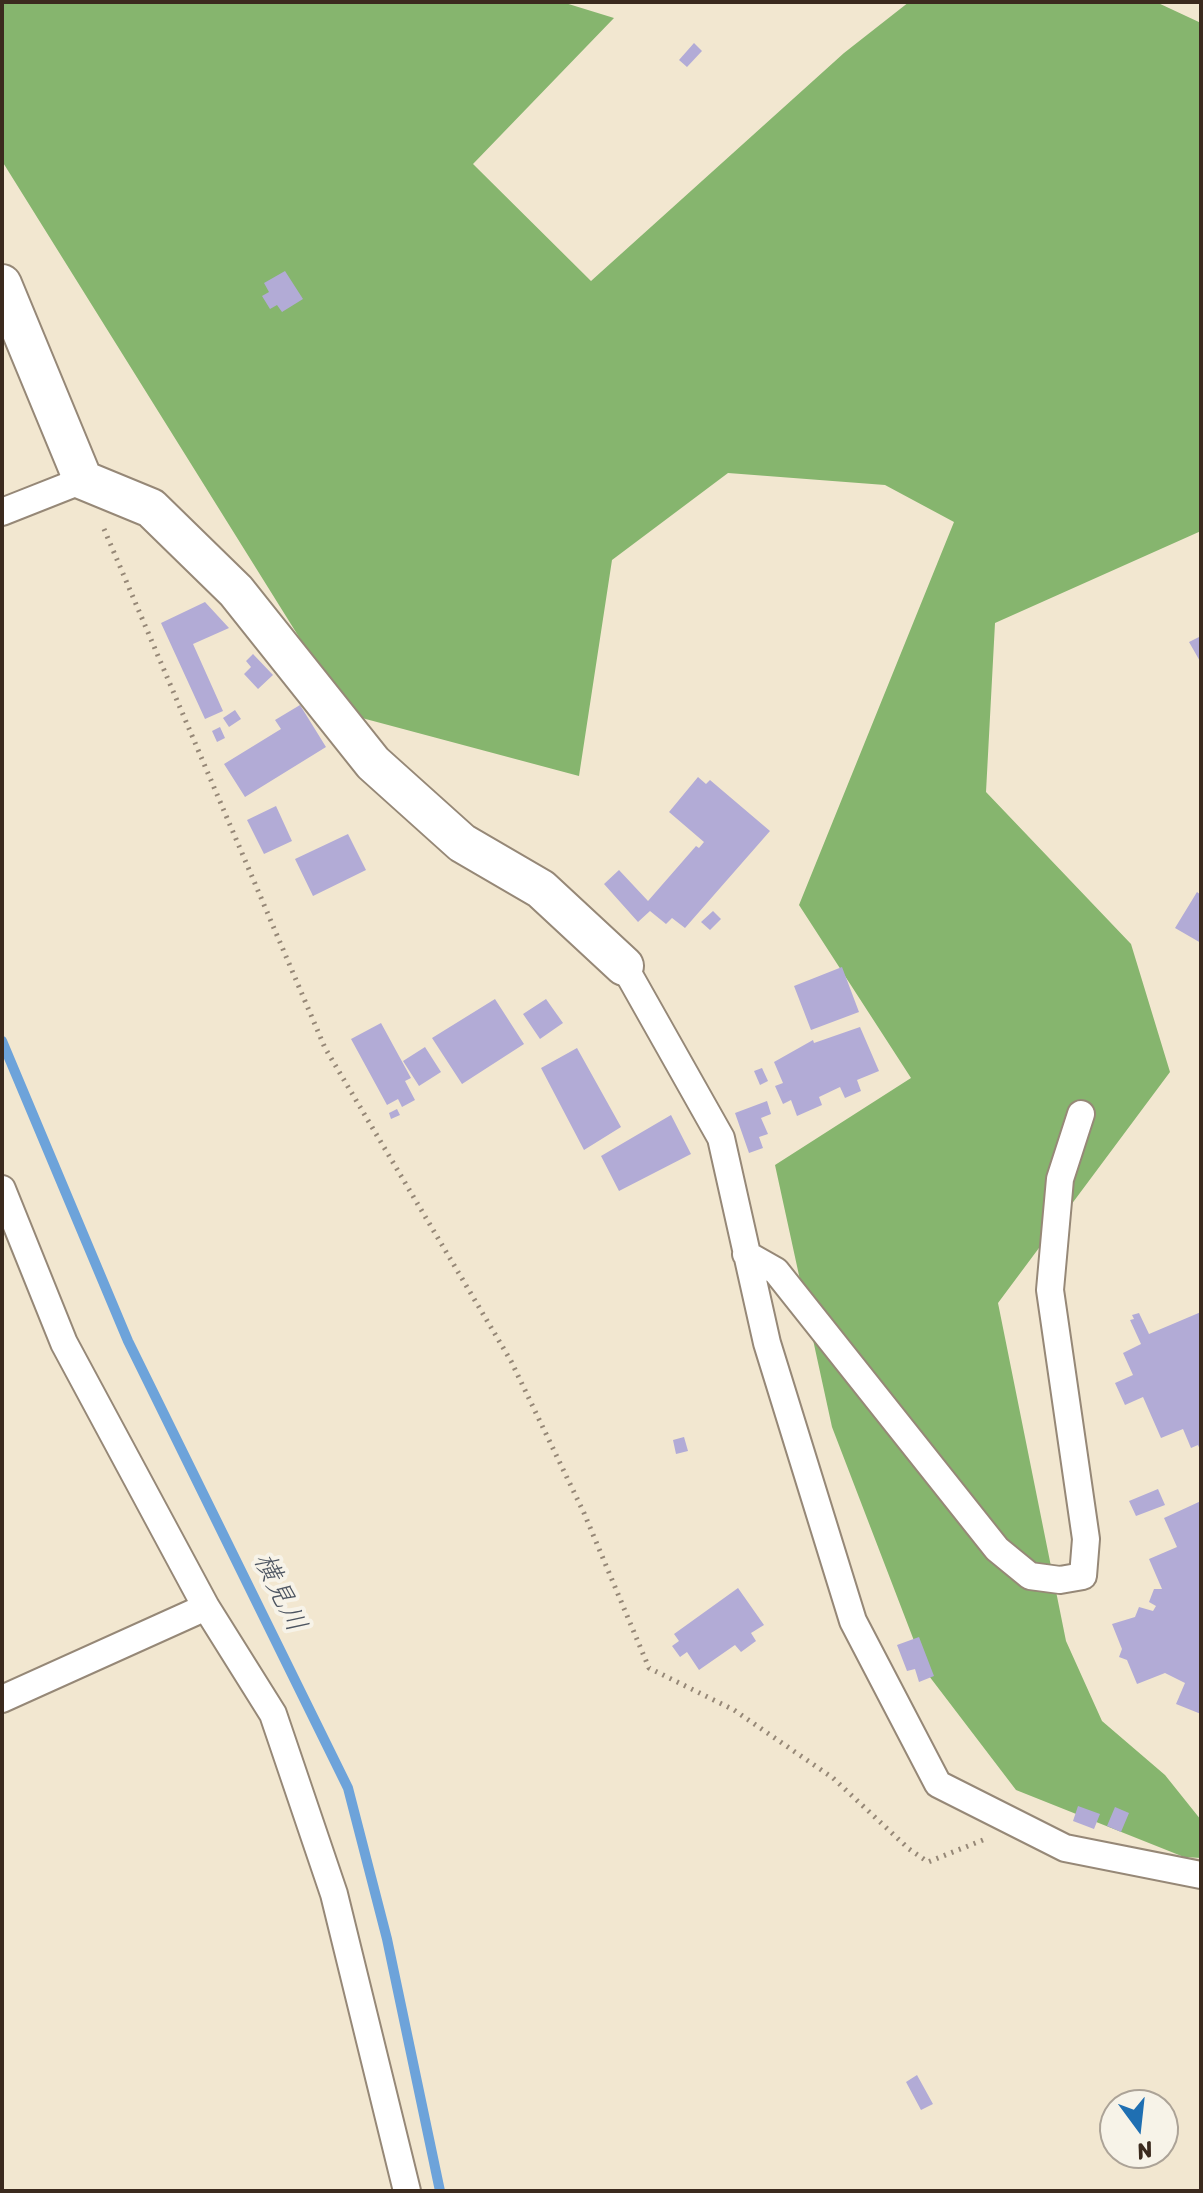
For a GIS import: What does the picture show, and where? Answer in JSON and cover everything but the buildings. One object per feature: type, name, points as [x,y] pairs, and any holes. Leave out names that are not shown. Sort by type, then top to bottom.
[{"type":"street","points":[[2,284],[83,480]]},
{"type":"street","points":[[2,512],[83,480],[151,508],[236,591],[373,763],[462,843],[541,889],[624,966],[721,1138],[767,1343],[853,1621],[938,1784],[1065,1848],[1201,1875]]},
{"type":"street","points":[[746,1254],[776,1271],[997,1549],[1030,1576],[1060,1580],[1083,1576],[1086,1539],[1050,1290],[1060,1179],[1081,1114]]},
{"type":"street","points":[[2,1189],[64,1343],[206,1607],[273,1714],[334,1894],[407,2191]]},
{"type":"street","points":[[2,1699],[206,1607]]},
{"type":"path","points":[[83,480],[325,1048],[511,1361],[584,1513],[649,1668],[734,1710],[833,1778],[909,1849],[928,1862],[1020,1825]]},
{"type":"green space","points":[[2,2],[562,2],[614,18],[473,164],[591,281],[844,53],[909,2],[1156,2],[1201,23],[1201,531],[995,623],[986,792],[1131,944],[1170,1072],[998,1303],[1066,1641],[1102,1721],[1165,1775],[1201,1820],[1201,1858],[1184,1857],[1016,1790],[926,1672],[832,1427],[775,1165],[911,1078],[799,905],[954,522],[885,485],[728,473],[612,560],[579,776],[347,714],[2,161]]},
{"type":"waterway","name":"横見川","points":[[2,1041],[128,1341],[348,1788],[387,1939],[440,2191]]}]
